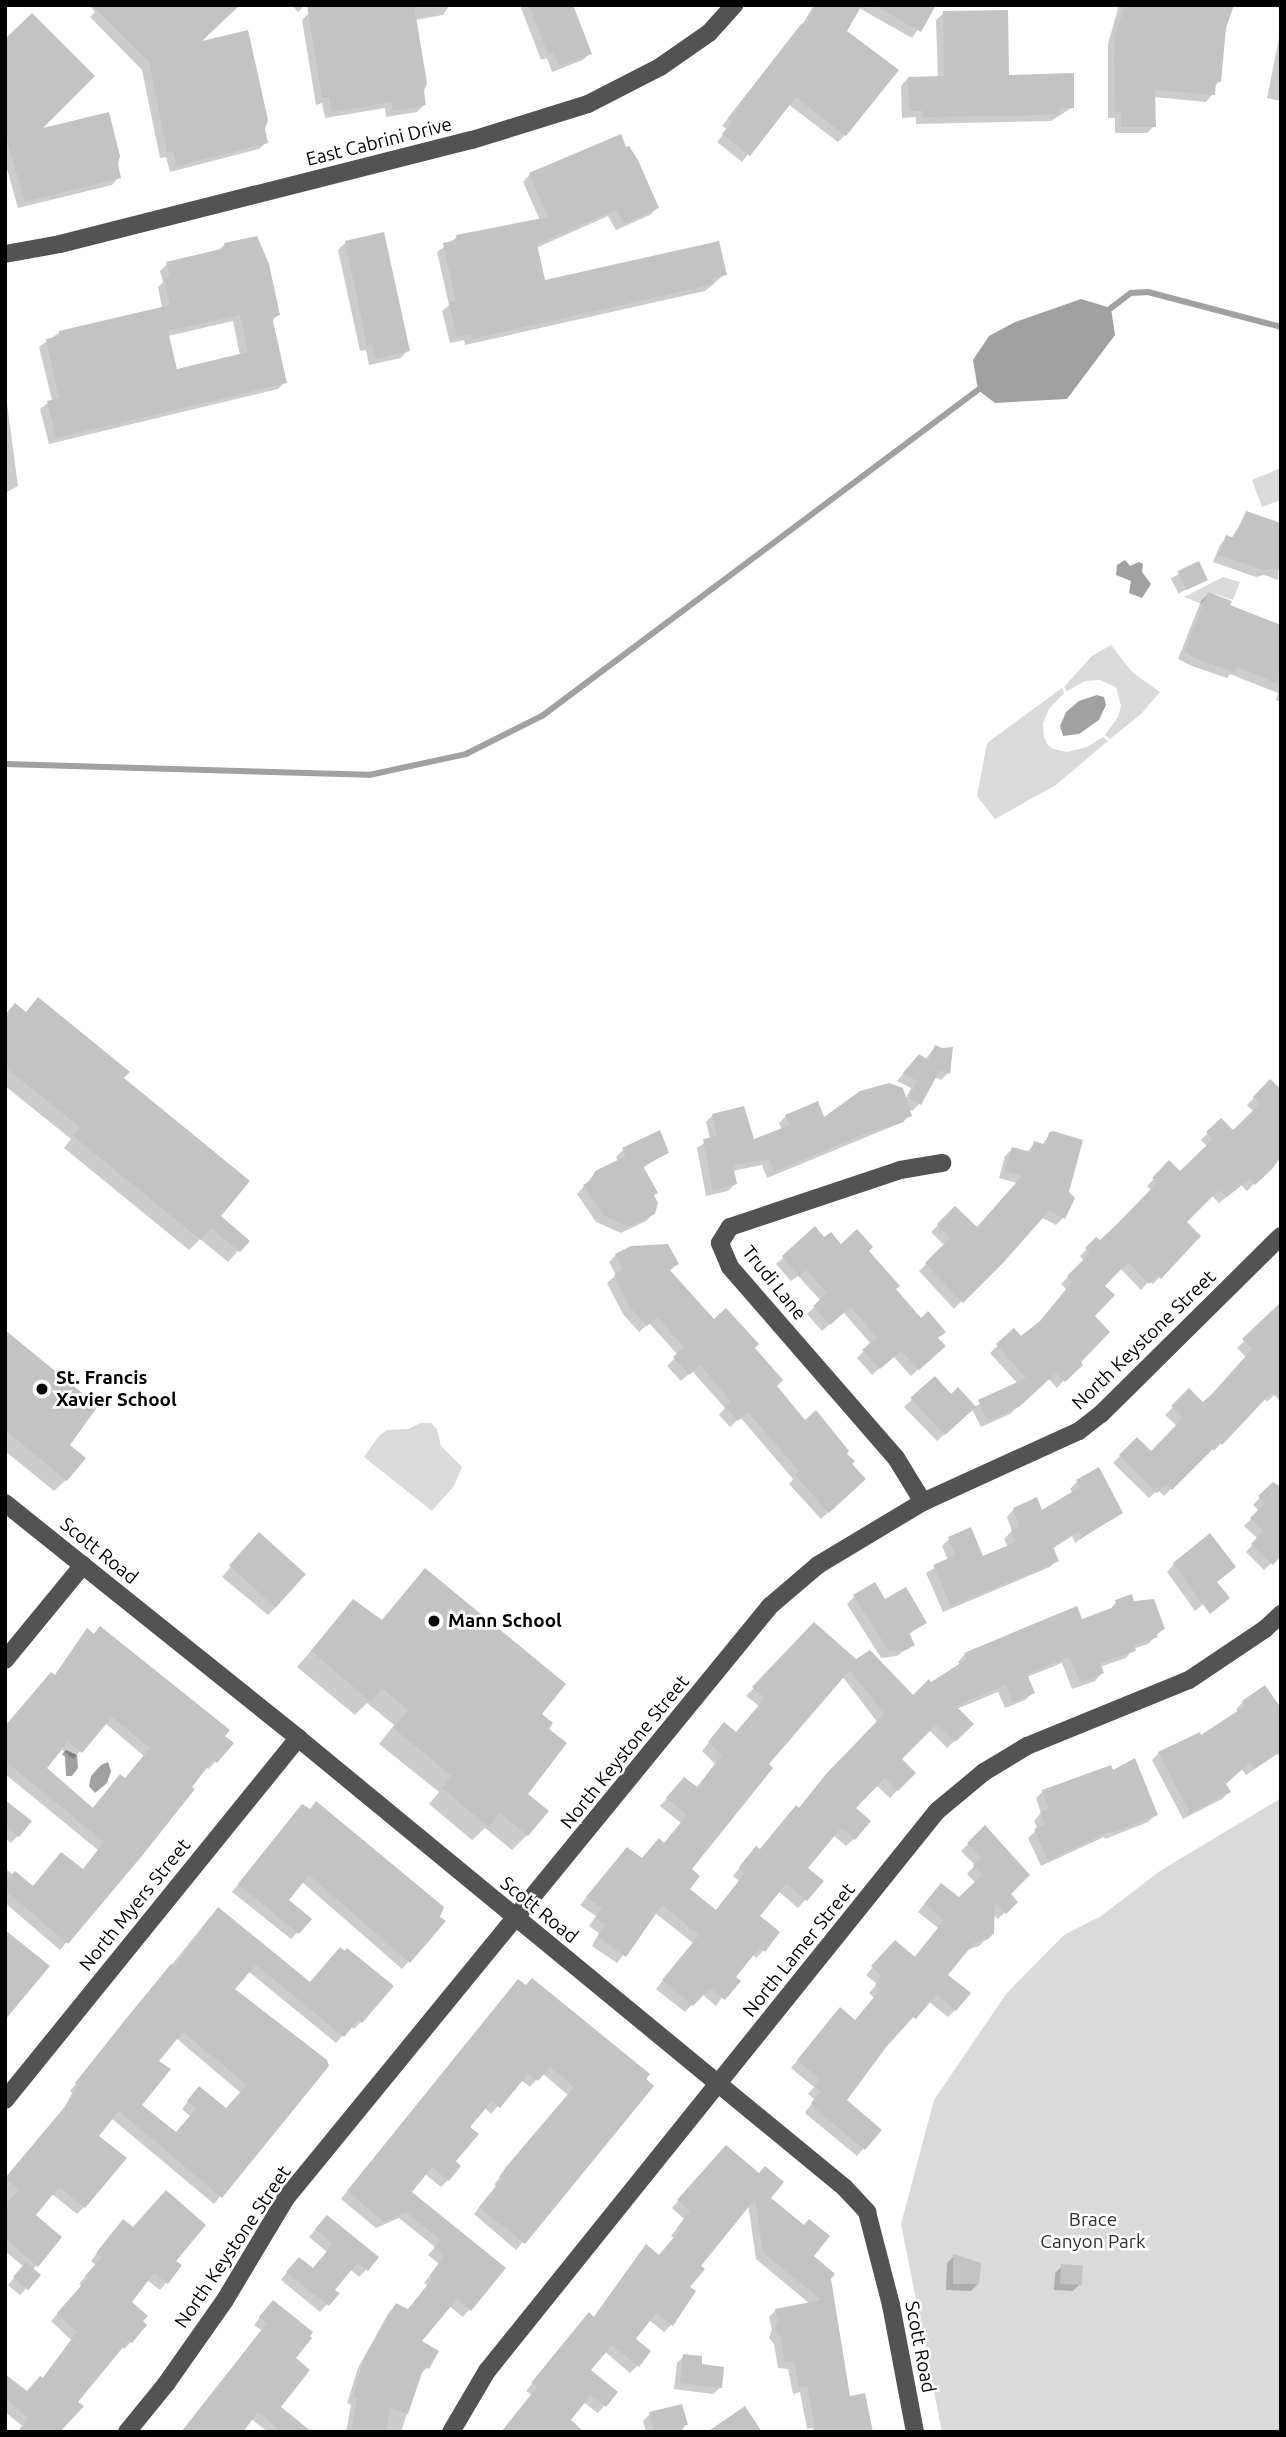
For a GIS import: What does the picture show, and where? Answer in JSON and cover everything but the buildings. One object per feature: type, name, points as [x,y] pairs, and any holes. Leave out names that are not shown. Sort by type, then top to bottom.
[{"type":"street","name":"East Cabrini Drive","points":[[5,254],[72,241],[472,140],[588,104],[660,67],[709,33],[734,5]]},
{"type":"street","name":"Trudi Lane","points":[[923,1502],[896,1458],[730,1267],[720,1244],[730,1227],[900,1170],[942,1163]]},
{"type":"street","name":"North Keystone Street","points":[[127,2432],[166,2384],[225,2300],[286,2198],[770,1606],[818,1565],[923,1502],[1079,1431],[1101,1414],[1281,1236]]},
{"type":"street","name":"Scott Road","points":[[5,1503],[298,1738],[845,2189],[867,2212],[891,2305],[915,2432]]},
{"type":"street","points":[[5,1660],[83,1565]]},
{"type":"street","name":"North Lamer Street","points":[[451,2432],[487,2371],[937,1811],[984,1772],[1027,1746],[1189,1680],[1265,1629],[1281,1614]]},
{"type":"street","name":"North Myers Street","points":[[5,2100],[298,1738]]},
{"type":"green space","points":[[1281,468],[1281,500],[1262,507],[1252,480]]},
{"type":"green space","points":[[1223,577],[1240,582],[1233,600],[1215,594],[1210,604],[1203,601],[1202,604],[1184,597]]},
{"type":"green space","points":[[1111,645],[1132,672],[1160,692],[1141,714],[1110,739],[1105,735],[1118,717],[1121,706],[1116,687],[1100,680],[1085,681],[1067,691],[1064,687],[1092,656]]},
{"type":"green space","points":[[1062,688],[1064,693],[1049,709],[1043,723],[1047,744],[1053,749],[1067,752],[1087,747],[1103,737],[1108,741],[1056,785],[995,819],[977,796],[987,743]]},
{"type":"green space","points":[[420,1423],[431,1423],[437,1429],[441,1446],[462,1467],[454,1486],[432,1511],[364,1457],[378,1437],[387,1430],[409,1429]]},
{"type":"green space","name":"Brace Canyon Park","points":[[1281,1798],[1281,2432],[942,2432],[901,2224],[934,2100],[1006,1994],[1064,1935],[1101,1916],[1160,1871]]},
{"type":"shaded area","points":[[1081,299],[1111,308],[1115,335],[1067,399],[995,403],[978,390],[973,360],[989,336],[1015,322]]},
{"type":"shaded area","points":[[1125,560],[1130,566],[1139,562],[1143,564],[1142,572],[1151,584],[1142,598],[1129,593],[1131,581],[1116,575],[1117,565]]},
{"type":"shaded area","points":[[1097,695],[1104,697],[1106,705],[1099,720],[1079,734],[1063,736],[1060,726],[1066,712],[1079,701]]},
{"type":"shaded area","points":[[66,1750],[77,1755],[78,1768],[72,1776],[66,1776],[65,1757],[62,1754]]},
{"type":"shaded area","points":[[108,1762],[111,1771],[107,1783],[95,1793],[89,1786],[91,1776],[101,1765]]},
{"type":"waterway","points":[[1111,308],[1131,293],[1148,292],[1281,327]]},
{"type":"waterway","points":[[5,764],[369,775],[466,754],[542,716],[978,390]]},
{"type":"place","name":"St. Francis Xavier School","points":[[42,1389]]},
{"type":"place","name":"Mann School","points":[[434,1621]]}]
